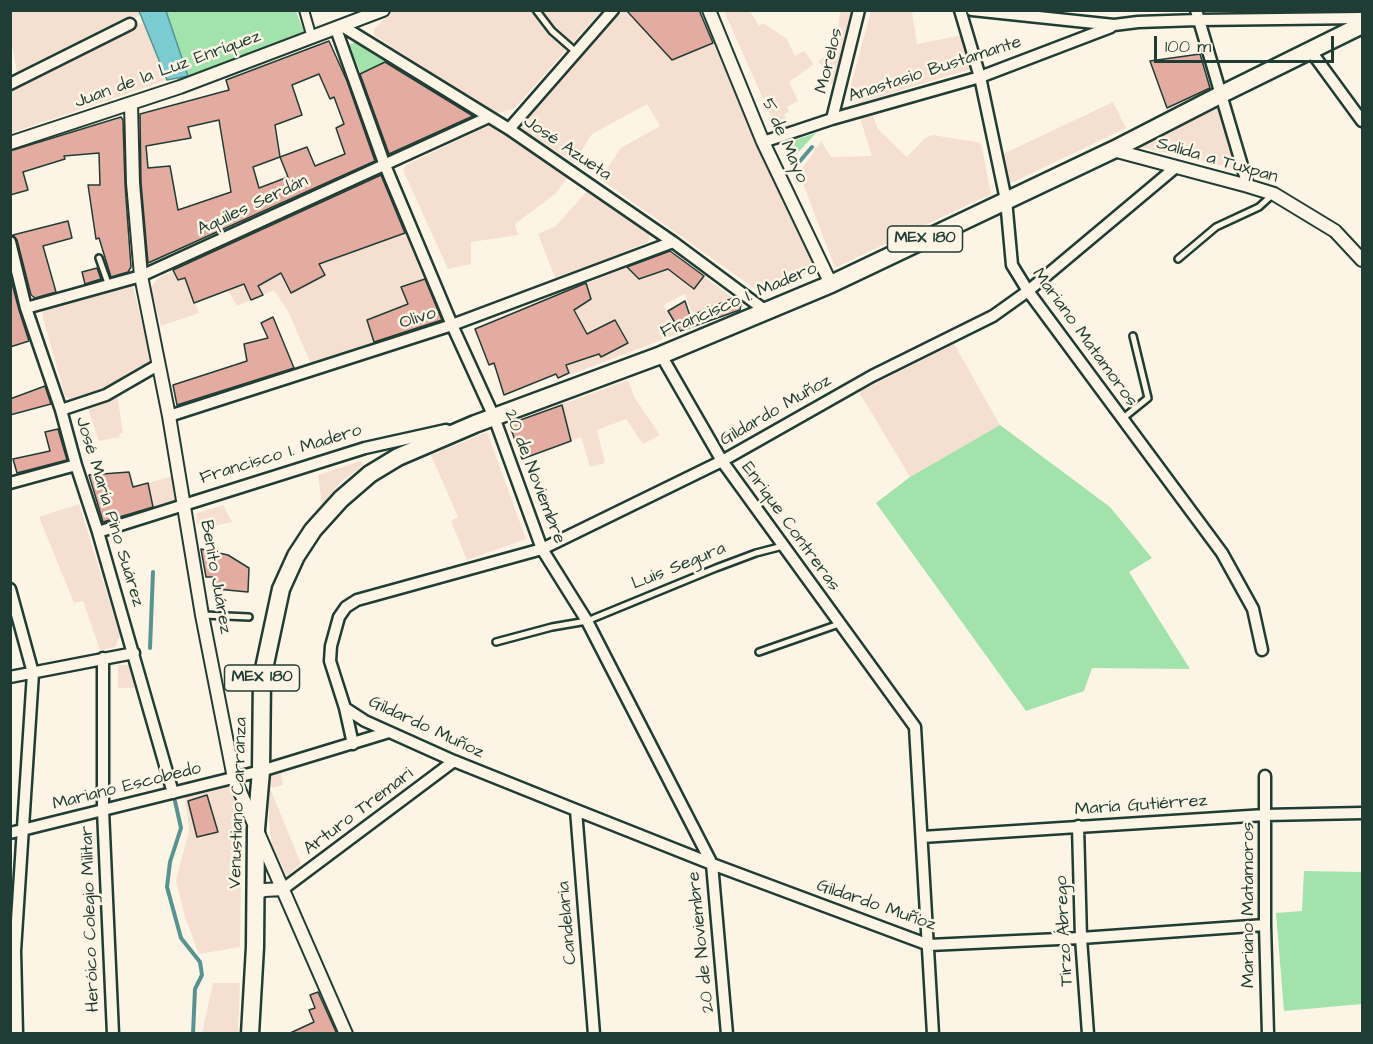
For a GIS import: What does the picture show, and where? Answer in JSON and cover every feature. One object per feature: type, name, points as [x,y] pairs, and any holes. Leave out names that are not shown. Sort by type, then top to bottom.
[{"type":"main road","name":"Francisco I. Madero","points":[[475,424],[661,355],[831,284],[1113,150],[1220,94],[1362,25]]},
{"type":"main road","name":"Venustiano Carranza","points":[[250,1034],[255,947],[256,829],[261,771],[262,678],[281,589],[296,556],[313,530],[341,499],[370,474],[398,457],[475,424]]},
{"type":"street","points":[[304,10],[312,38]]},
{"type":"street","name":"Juan de la Luz Enríquez","points":[[10,144],[130,104],[383,10]]},
{"type":"street","points":[[508,129],[613,10]]},
{"type":"street","name":"5 de Mayo","points":[[709,10],[763,142],[831,284]]},
{"type":"street","name":"Morelos","points":[[832,119],[859,10]]},
{"type":"street","name":"Mariano Matamoros","points":[[960,10],[980,77],[1006,200],[1012,265],[1028,291],[1222,553],[1253,609],[1262,650]]},
{"type":"street","points":[[972,10],[1114,25],[1197,15],[1362,18]]},
{"type":"street","points":[[1197,15],[1248,186]]},
{"type":"street","points":[[10,84],[130,24]]},
{"type":"street","name":"Anastasio Bustamante","points":[[763,142],[832,119],[980,77],[1114,25]]},
{"type":"street","name":"José Azueta","points":[[339,27],[508,129],[673,242],[766,311]]},
{"type":"street","name":"20 de Noviembre","points":[[339,27],[384,163],[452,325],[494,417],[542,549],[587,621],[711,864],[728,1034]]},
{"type":"street","points":[[1310,50],[1362,121]]},
{"type":"street","name":"Benito Juárez","points":[[130,104],[133,183],[141,276],[169,416],[202,615],[234,777],[346,1034]]},
{"type":"street","name":"Aquiles Serdán","points":[[26,308],[141,276],[489,117]]},
{"type":"street","name":"Salida a Tuxpan","points":[[1113,150],[1274,194],[1335,231],[1362,260]]},
{"type":"street","name":"Gildardo Muñoz","points":[[1176,167],[1028,291],[993,316],[872,376],[722,461],[542,549],[357,600],[346,608],[336,624],[330,661],[345,708],[365,721],[454,761],[711,864],[929,945],[1081,938],[1265,925]]},
{"type":"street","name":"José María Pino Suárez","points":[[10,242],[26,308],[61,410],[98,532],[173,793]]},
{"type":"street","name":"Olivo","points":[[169,416],[452,325],[673,242]]},
{"type":"street","name":"Enrique Contreras","points":[[661,355],[722,461],[915,727],[933,1034]]},
{"type":"street","points":[[61,410],[106,395],[158,365]]},
{"type":"street","name":"Francisco I. Madero","points":[[98,532],[365,448],[475,424]]},
{"type":"street","points":[[10,483],[76,465]]},
{"type":"street","points":[[10,589],[33,673],[15,951],[17,1034]]},
{"type":"street","points":[[10,677],[134,653]]},
{"type":"street","name":"Heróico Colegio Militar","points":[[103,658],[103,810],[113,1034]]},
{"type":"street","points":[[345,708],[354,744]]},
{"type":"street","name":"Mariano Escobedo","points":[[10,833],[261,771],[389,732]]},
{"type":"street","name":"Arturo Tremari","points":[[283,889],[454,761]]},
{"type":"street","name":"Mariano Matamoros","points":[[1265,776],[1268,1034]]},
{"type":"street","name":"Candelaria","points":[[576,810],[594,1034]]},
{"type":"street","name":"María Gutiérrez","points":[[922,837],[1265,815],[1362,813]]},
{"type":"street","name":"Tirzo Ábrego","points":[[1078,826],[1081,938],[1088,1034]]},
{"type":"street","points":[[254,895],[264,890],[283,889]]},
{"type":"lane","points":[[536,10],[552,31],[576,52]]},
{"type":"lane","points":[[1178,259],[1216,227],[1259,207],[1274,194]]},
{"type":"lane","points":[[99,258],[109,286]]},
{"type":"lane","points":[[1122,419],[1148,398],[1133,336]]},
{"type":"lane","name":"Luis Segura","points":[[496,642],[552,627],[587,621],[716,568],[783,546]]},
{"type":"lane","points":[[202,615],[249,617]]},
{"type":"lane","points":[[759,652],[839,624]]},
{"type":"shaded area","points":[[139,10],[141,15],[17,72],[11,39],[10,11]]},
{"type":"shaded area","points":[[393,11],[601,11],[514,109],[495,114],[374,35],[374,29]]},
{"type":"shaded area","points":[[622,11],[626,11],[672,60],[713,43],[817,269],[761,293],[600,179],[621,148],[660,126],[647,104],[592,134],[574,163],[520,127]]},
{"type":"shaded area","points":[[724,11],[750,11],[759,26],[763,23],[786,38],[795,56],[804,51],[814,64],[789,82],[798,101],[787,107],[789,112],[784,114],[790,126],[777,130]]},
{"type":"shaded area","points":[[840,11],[859,11],[839,85],[822,82],[823,68],[818,61],[836,48]]},
{"type":"shaded area","points":[[871,11],[912,11],[917,44],[963,35],[970,69],[860,103],[850,88]]},
{"type":"shaded area","points":[[144,22],[167,80],[11,133],[11,88]]},
{"type":"shaded area","points":[[1113,102],[1126,128],[1007,185],[1001,155]]},
{"type":"shaded area","points":[[1217,107],[1237,169],[1136,146]]},
{"type":"shaded area","points":[[873,115],[878,129],[907,157],[925,138],[933,135],[981,143],[991,194],[835,268],[799,173],[821,141],[831,157],[872,156],[860,118]]},
{"type":"shaded area","points":[[489,125],[568,177],[555,194],[515,224],[518,235],[471,242],[471,264],[448,269],[403,170],[406,165]]},
{"type":"shaded area","points":[[383,174],[387,175],[443,323],[311,364],[288,311],[274,290],[237,306],[228,290],[195,303],[199,313],[161,326],[151,288],[157,279]]},
{"type":"shaded area","points":[[587,191],[650,233],[648,242],[556,280],[538,234],[556,226]]},
{"type":"shaded area","points":[[669,250],[741,304],[740,310],[697,326],[685,294],[663,305],[679,333],[570,375],[551,328],[524,348],[489,365],[476,331],[477,328]]},
{"type":"shaded area","points":[[127,285],[133,287],[151,360],[107,390],[72,400],[65,396],[42,314],[44,310]]},
{"type":"shaded area","points":[[954,344],[1000,425],[910,477],[859,392]]},
{"type":"shaded area","points":[[628,380],[634,397],[660,435],[643,444],[626,419],[597,430],[605,463],[590,467],[581,437],[522,459],[509,424]]},
{"type":"shaded area","points":[[117,394],[123,433],[119,434],[120,437],[99,441],[87,406]]},
{"type":"shaded area","points":[[487,432],[526,539],[467,560],[451,521],[458,517],[431,455]]},
{"type":"shaded area","points":[[361,461],[363,465],[341,482],[322,504],[318,475]]},
{"type":"shaded area","points":[[173,476],[178,499],[153,507],[148,483]]},
{"type":"shaded area","points":[[79,504],[120,635],[115,647],[100,650],[83,601],[74,603],[39,517]]},
{"type":"shaded area","points":[[223,505],[232,522],[214,526],[212,522],[207,522],[207,525],[197,524],[196,515],[198,513]]},
{"type":"shaded area","points":[[118,665],[131,665],[136,688],[118,688]]},
{"type":"shaded area","points":[[280,770],[283,785],[270,788],[301,864],[287,876],[272,845],[269,820],[269,775]]},
{"type":"shaded area","points":[[228,786],[235,791],[242,817],[240,947],[199,954],[186,920],[176,881],[189,830],[185,797]]},
{"type":"shaded area","points":[[213,983],[240,983],[238,1033],[202,1033]]},
{"type":"green space","points":[[166,11],[296,11],[304,32],[188,76]]},
{"type":"green space","points":[[355,42],[386,61],[361,74],[349,45]]},
{"type":"green space","points":[[816,133],[793,158],[786,143]]},
{"type":"green space","points":[[1000,425],[1110,507],[1152,558],[1129,572],[1190,669],[1092,668],[1084,691],[1026,711],[876,503],[910,477]]},
{"type":"green space","points":[[1304,871],[1362,872],[1362,1004],[1284,1011],[1276,913],[1302,911]]},
{"type":"water","points":[[139,11],[166,11],[188,76],[167,80]]},
{"type":"building","points":[[626,10],[699,10],[713,43],[672,60]]},
{"type":"building","points":[[329,41],[347,81],[375,161],[148,263],[141,183],[140,114],[229,90],[226,80]],"holes":[[[319,74],[330,99],[334,97],[344,124],[336,128],[345,154],[315,166],[307,147],[280,157],[275,125],[302,115],[292,85]],[[219,120],[231,192],[178,210],[170,166],[148,168],[146,146],[191,138],[188,127]],[[280,157],[288,177],[259,188],[253,167]]]},
{"type":"building","points":[[1200,54],[1210,88],[1167,108],[1150,61]]},
{"type":"building","points":[[385,62],[473,116],[389,154],[360,74]]},
{"type":"building","points":[[121,117],[131,267],[128,272],[111,277],[99,238],[96,239],[88,185],[100,185],[99,153],[64,156],[65,159],[23,172],[28,190],[10,195],[10,151]]},
{"type":"building","points":[[381,175],[405,233],[319,264],[325,275],[291,293],[281,273],[258,286],[263,295],[251,300],[244,284],[194,303],[185,278],[178,280],[173,270]]},
{"type":"building","points":[[68,221],[72,238],[43,246],[56,292],[35,298],[31,295],[17,240],[13,235]]},
{"type":"building","points":[[670,251],[704,276],[694,289],[668,269],[639,279],[627,267]]},
{"type":"building","points":[[97,268],[101,279],[85,284],[82,272]]},
{"type":"building","points":[[10,276],[29,341],[10,347]]},
{"type":"building","points":[[425,279],[442,320],[374,342],[367,320],[408,304],[401,287]]},
{"type":"building","points":[[586,283],[591,299],[574,310],[587,334],[615,320],[628,343],[601,357],[599,354],[566,365],[569,373],[558,378],[556,374],[504,395],[494,363],[489,365],[475,329]]},
{"type":"building","points":[[733,298],[741,304],[740,310],[680,331],[668,311],[685,301],[690,316]]},
{"type":"building","points":[[273,317],[294,368],[177,405],[173,385],[247,361],[244,344],[268,338],[261,323]]},
{"type":"building","points":[[45,386],[51,404],[10,415],[10,399]]},
{"type":"building","points":[[562,405],[571,441],[522,459],[509,424]]},
{"type":"building","points":[[58,429],[67,460],[17,473],[13,459],[50,451],[45,432]]},
{"type":"building","points":[[129,472],[133,487],[148,483],[153,507],[103,522],[89,475]]},
{"type":"building","points":[[201,549],[228,555],[249,568],[248,592],[216,589],[213,577],[206,577]]},
{"type":"building","points":[[207,795],[218,832],[197,837],[188,801]]},
{"type":"building","points":[[318,992],[337,1034],[288,1034],[314,1022],[309,1010],[315,1008],[310,995]]},
{"type":"waterway","points":[[800,161],[812,147]]},
{"type":"waterway","points":[[150,648],[153,572]]},
{"type":"waterway","points":[[175,801],[181,828],[170,862],[167,887],[181,938],[200,962],[202,975],[195,989],[193,1034]]}]
